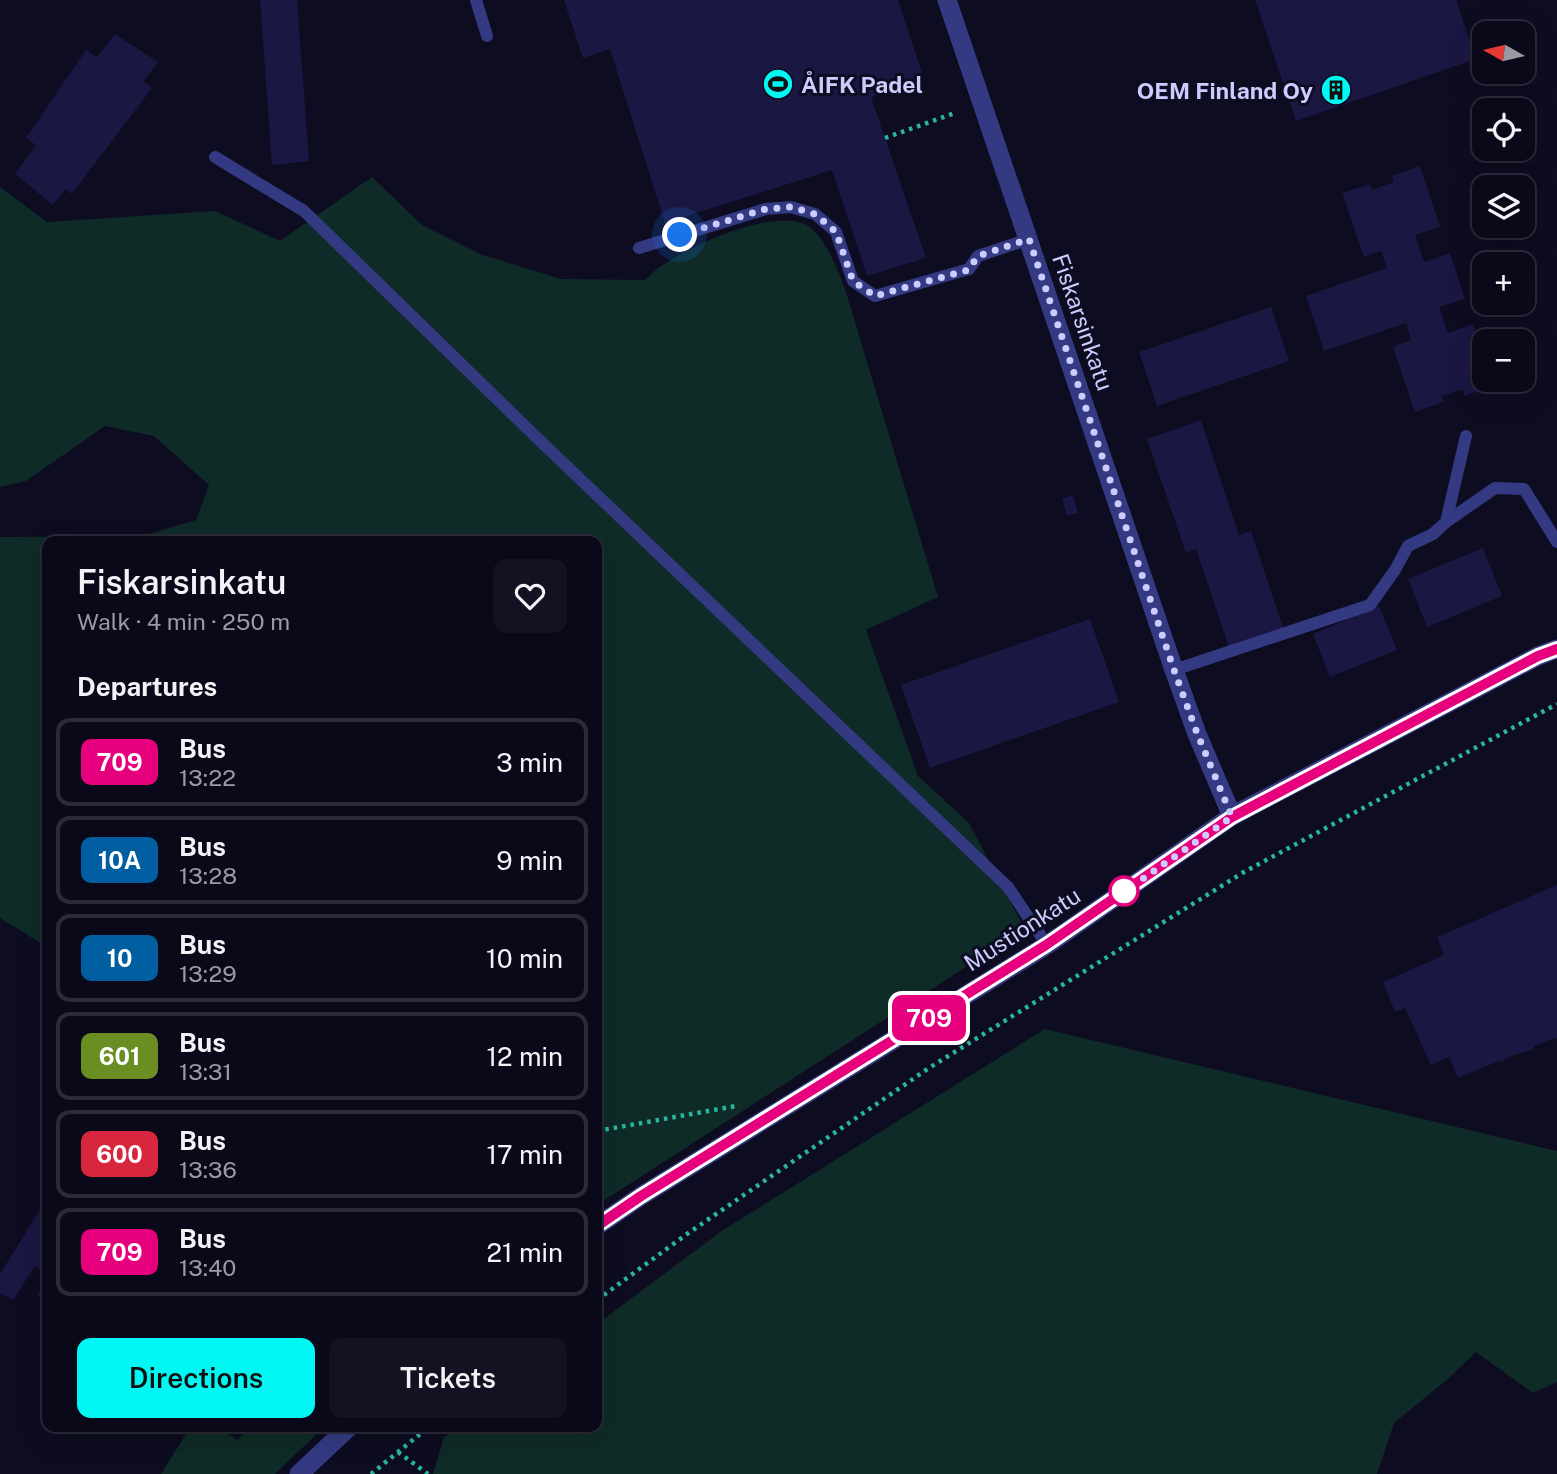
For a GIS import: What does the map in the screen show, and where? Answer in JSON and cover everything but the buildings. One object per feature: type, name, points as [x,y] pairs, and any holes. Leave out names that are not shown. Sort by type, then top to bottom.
[{"type":"street","name":"Fiskarsinkatu","points":[[947,0],[1174,670],[1232,817]]},
{"type":"street","name":"Mustionkatu","points":[[602,1223],[1046,945],[1232,817],[1538,656],[1557,649]]},
{"type":"street","points":[[299,1474],[344,1432]]},
{"type":"lane","points":[[476,0],[487,36]]},
{"type":"lane","points":[[215,157],[304,211],[535,436],[1009,887],[1046,945]]},
{"type":"lane","points":[[639,248],[766,209],[791,207],[815,214],[836,232],[853,281],[875,296],[968,270],[978,256],[1029,239]]},
{"type":"lane","points":[[1446,522],[1466,436]]},
{"type":"lane","points":[[1174,670],[1370,605],[1408,546],[1433,534],[1495,488],[1524,489],[1557,542]]},
{"type":"path","points":[[885,138],[955,113]]},
{"type":"path","points":[[602,1296],[929,1068],[1234,878],[1557,704]]},
{"type":"path","points":[[602,1131],[738,1106]]},
{"type":"path","points":[[371,1474],[422,1432]]},
{"type":"path","points":[[398,1452],[428,1474]]},
{"type":"green space","points":[[372,177],[422,225],[480,254],[561,279],[645,280],[663,265],[732,231],[788,220],[802,223],[817,234],[829,252],[845,289],[938,597],[866,630],[918,776],[969,823],[1021,922],[966,967],[602,1202],[602,536],[142,536],[196,520],[209,485],[154,436],[105,426],[26,481],[0,487],[0,187],[47,222],[215,211],[280,241]]},
{"type":"green space","points":[[0,537],[42,537],[42,944],[0,918]]},
{"type":"green space","points":[[1045,1029],[1557,1151],[1557,1382],[1533,1393],[1476,1352],[1394,1423],[1377,1474],[433,1474],[444,1437],[451,1432],[602,1432],[602,1320],[723,1230]]},
{"type":"green space","points":[[187,1432],[223,1432],[238,1440],[244,1432],[319,1432],[275,1474],[161,1474]]},
{"type":"bus line","name":"709","points":[[602,1223],[1046,945],[1232,817],[1538,656],[1557,649]]},
{"type":"place","name":"ÅIFK Padel","points":[[778,84]]},
{"type":"place","name":"OEM Finland Oy","points":[[1336,90]]},
{"type":"route","points":[[680,235],[766,209],[791,207],[815,214],[836,232],[853,281],[875,296],[968,270],[978,256],[1029,239],[1174,670],[1232,817],[1122,893],[1124,891]]}]
